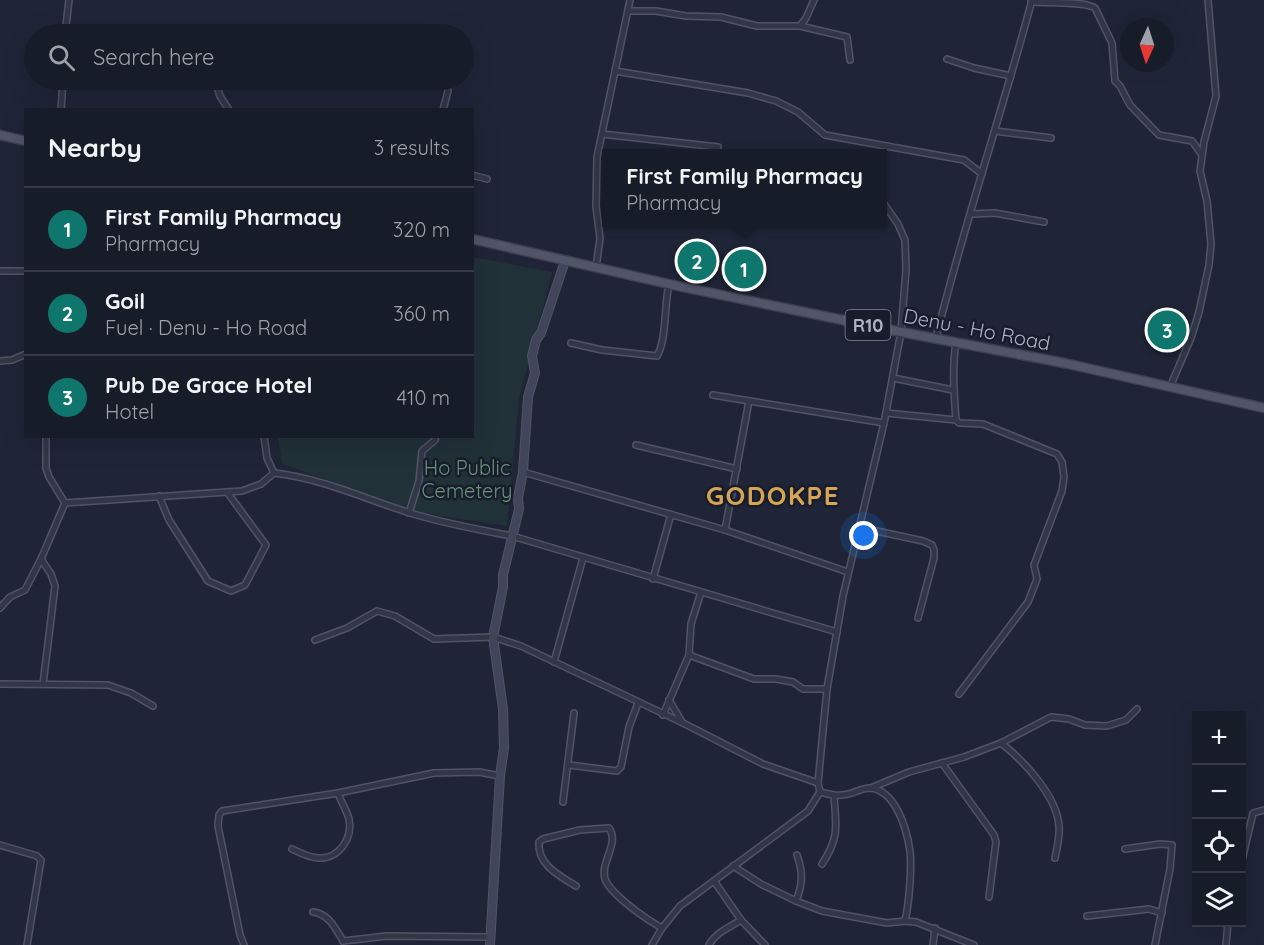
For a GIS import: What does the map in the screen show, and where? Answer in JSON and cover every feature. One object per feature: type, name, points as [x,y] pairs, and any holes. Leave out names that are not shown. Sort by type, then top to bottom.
[{"type":"main road","points":[[0,135],[24,141]]},
{"type":"main road","name":"Denu - Ho Road","points":[[474,239],[669,284],[1064,363],[1264,408]]},
{"type":"street","points":[[66,24],[69,0]]},
{"type":"street","points":[[596,268],[600,238],[596,206],[596,179],[602,134],[630,0]]},
{"type":"street","points":[[800,26],[814,0]]},
{"type":"street","points":[[1170,387],[1191,338],[1209,266],[1211,244],[1207,201],[1200,171],[1216,96],[1208,0]]},
{"type":"street","points":[[936,338],[954,265],[972,214],[1032,1],[1081,3],[1095,8],[1112,43],[1115,81],[1130,105],[1160,135],[1192,141],[1202,155]]},
{"type":"street","points":[[629,12],[656,11],[686,16],[721,17],[757,26],[800,26],[847,37],[850,60]]},
{"type":"street","points":[[947,58],[974,68],[1011,76]]},
{"type":"street","points":[[615,71],[748,93],[776,101],[798,112],[825,135],[964,160],[982,174]]},
{"type":"street","points":[[61,108],[62,90]]},
{"type":"street","points":[[218,90],[228,108]]},
{"type":"street","points":[[444,108],[448,91]]},
{"type":"street","points":[[995,131],[1051,138]]},
{"type":"street","points":[[602,134],[718,147]]},
{"type":"street","points":[[474,176],[487,179]]},
{"type":"street","points":[[652,945],[680,906],[807,811],[820,792],[818,783],[827,689],[837,632],[858,527],[884,423],[901,332],[906,270],[905,240],[887,208]]},
{"type":"street","points":[[972,214],[995,213],[1044,222]]},
{"type":"street","points":[[313,912],[322,913],[331,921],[343,943],[380,937],[490,941],[500,776],[504,748],[502,709],[493,637],[503,587],[502,575],[519,510],[519,486],[523,472],[528,398],[535,373],[532,356],[565,261]]},
{"type":"street","points":[[0,271],[24,271]]},
{"type":"street","points":[[571,343],[602,350],[657,356],[663,332],[669,284]]},
{"type":"street","points":[[956,342],[953,357],[956,420]]},
{"type":"street","points":[[0,361],[12,360],[24,355]]},
{"type":"street","points":[[893,378],[953,390]]},
{"type":"street","points":[[713,395],[884,423]]},
{"type":"street","points":[[725,530],[749,401]]},
{"type":"street","points":[[886,413],[983,424],[1058,454],[1062,462],[1064,477],[1062,491],[1034,565],[1037,579],[1028,602],[959,694]]},
{"type":"street","points":[[46,438],[46,468],[65,503]]},
{"type":"street","points":[[264,438],[267,458],[274,473]]},
{"type":"street","points":[[409,513],[419,481],[422,451],[436,438]]},
{"type":"street","points":[[636,445],[736,469]]},
{"type":"street","points":[[523,472],[725,530],[848,572]]},
{"type":"street","points":[[65,503],[242,491],[261,484],[274,473],[296,475],[409,513],[457,526],[512,536],[837,632]]},
{"type":"street","points":[[159,496],[170,520],[208,581],[231,591],[245,585],[266,545],[227,492]]},
{"type":"street","points":[[0,608],[10,597],[25,590],[65,503]]},
{"type":"street","points":[[653,579],[671,514]]},
{"type":"street","points":[[858,527],[924,541],[932,545],[934,558],[918,618]]},
{"type":"street","points":[[554,662],[583,558]]},
{"type":"street","points":[[41,559],[51,574],[55,586],[43,684]]},
{"type":"street","points":[[663,715],[688,655],[691,624],[701,592]]},
{"type":"street","points":[[315,640],[347,628],[377,611],[395,616],[435,639],[493,637],[521,646],[763,764],[818,783]]},
{"type":"street","points":[[688,655],[754,679],[776,679],[793,682],[803,688],[827,689]]},
{"type":"street","points":[[0,684],[108,685],[131,693],[153,706]]},
{"type":"street","points":[[669,700],[683,723]]},
{"type":"street","points":[[569,765],[617,771],[625,753],[629,727],[638,703]]},
{"type":"street","points":[[820,792],[834,796],[871,788],[909,772],[1001,742],[1051,717],[1069,719],[1085,725],[1107,726],[1126,720],[1137,709]]},
{"type":"street","points":[[563,802],[574,713]]},
{"type":"street","points":[[1001,742],[1034,773],[1057,815],[1059,825],[1055,858]]},
{"type":"street","points":[[942,763],[994,835],[996,842],[989,897]]},
{"type":"street","points":[[244,945],[218,826],[219,815],[227,810],[338,793],[434,773],[479,772],[500,776]]},
{"type":"street","points":[[871,788],[884,794],[898,811],[908,844],[910,865],[908,911],[905,921]]},
{"type":"street","points":[[292,849],[317,858],[328,858],[340,849],[348,839],[349,819],[341,805],[338,793]]},
{"type":"street","points":[[822,864],[832,848],[835,837],[834,796]]},
{"type":"street","points":[[1246,843],[1253,813],[1264,810]]},
{"type":"street","points":[[576,886],[555,872],[541,858],[539,842],[580,830],[609,828],[612,836],[604,870],[606,880],[622,900],[662,928]]},
{"type":"street","points":[[1125,849],[1160,844],[1172,845],[1155,945]]},
{"type":"street","points":[[0,845],[37,856],[41,860],[27,945]]},
{"type":"street","points":[[796,902],[802,882],[802,871],[797,855]]},
{"type":"street","points":[[733,866],[796,902],[822,910],[887,923],[916,922],[974,945]]},
{"type":"street","points":[[714,881],[741,920],[765,945]]},
{"type":"street","points":[[1087,916],[1149,909],[1162,913]]},
{"type":"street","points":[[709,945],[720,933],[741,920]]},
{"type":"street","points":[[1226,945],[1228,927]]},
{"type":"street","points":[[933,945],[934,928]]},
{"type":"street","points":[[380,937],[380,945]]},
{"type":"green space","name":"Ho Public Cemetery","points":[[474,257],[552,272],[519,399],[507,526],[422,513],[282,464],[278,438],[474,438]]},
{"type":"place","name":"Goil","points":[[697,261]]},
{"type":"place","name":"First Family Pharmacy","points":[[744,269]]},
{"type":"place","name":"Pub De Grace Hotel","points":[[1167,330]]},
{"type":"district","name":"GODOKPE","points":[[773,495]]}]
